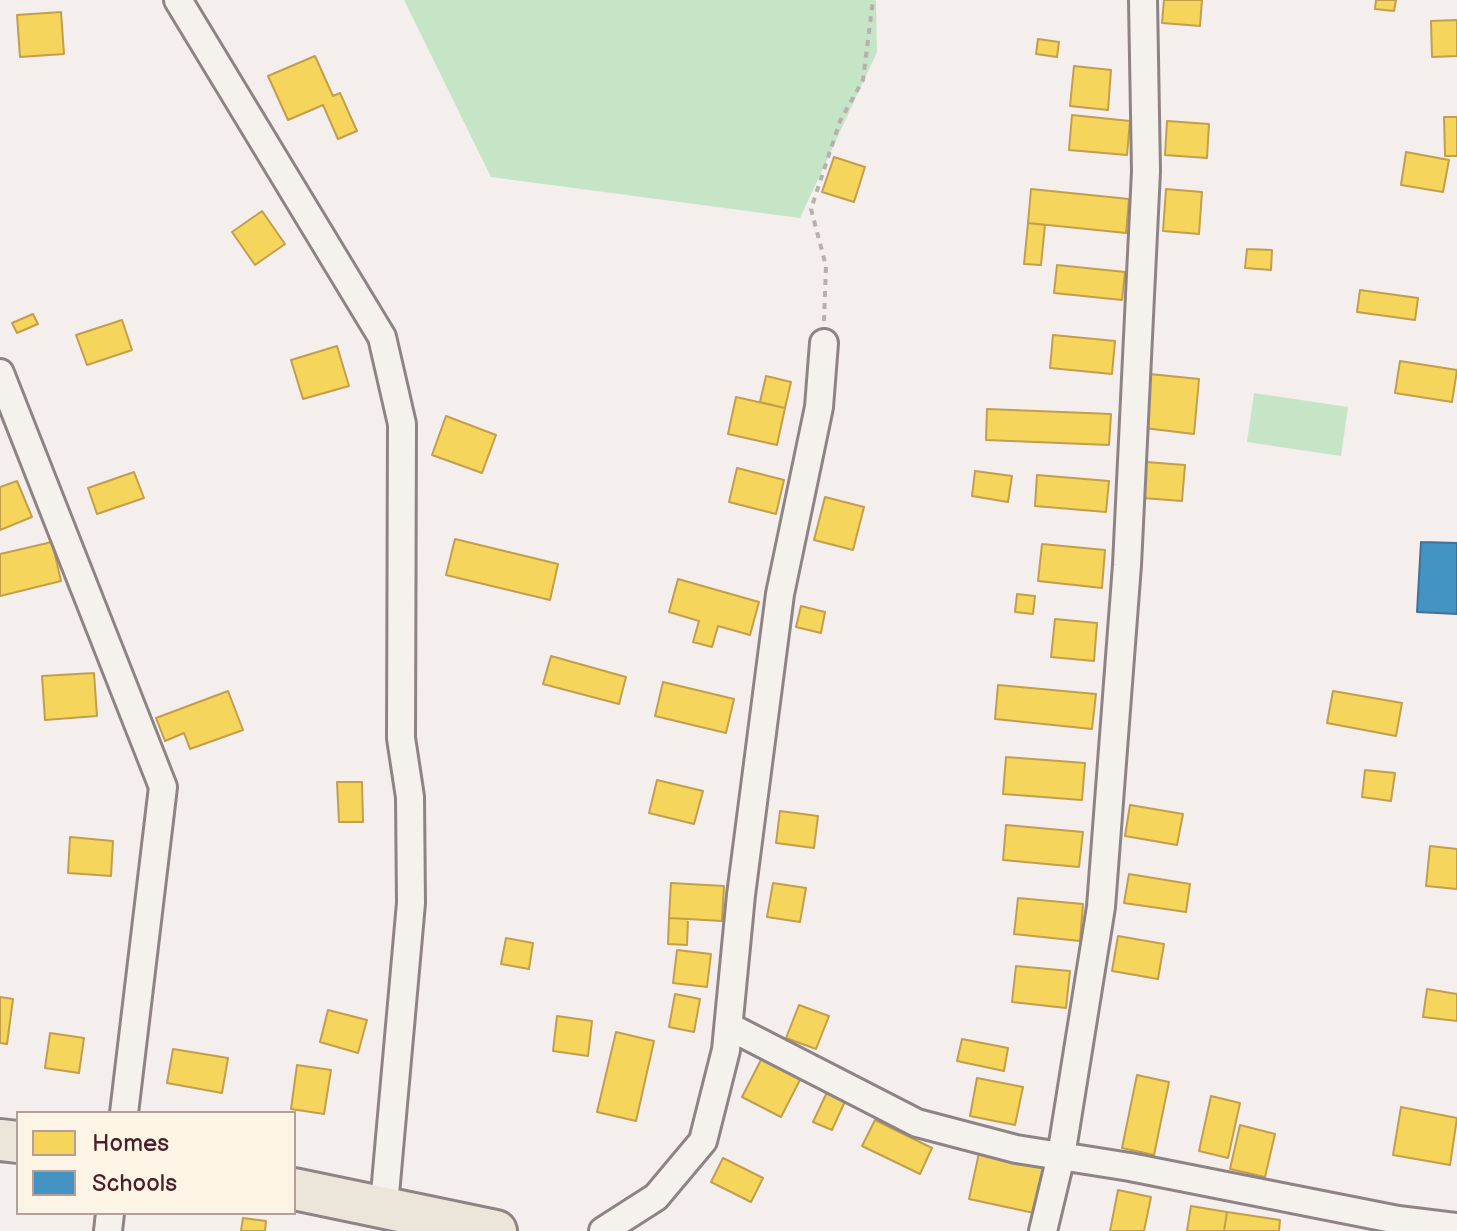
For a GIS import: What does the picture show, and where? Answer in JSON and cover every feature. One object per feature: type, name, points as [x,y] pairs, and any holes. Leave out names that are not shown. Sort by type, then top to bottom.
[{"type":"main road","points":[[296,1189],[384,1205],[425,1222],[496,1231]]},
{"type":"street","points":[[178,0],[382,337],[402,424],[401,738],[410,797],[411,903],[384,1205]]},
{"type":"street","points":[[1043,1231],[1061,1156],[1101,907],[1127,565],[1146,171],[1143,0]]},
{"type":"street","points":[[603,1231],[656,1197],[703,1141],[730,1027],[741,895],[780,594],[819,407],[824,343]]},
{"type":"street","points":[[0,373],[163,787],[124,1111]]},
{"type":"street","points":[[730,1027],[917,1123],[1061,1156],[1398,1220],[1457,1227]]},
{"type":"path","points":[[824,343],[826,266],[811,209],[840,121],[863,80],[873,0]]},
{"type":"green space","points":[[404,0],[876,0],[877,52],[800,218],[491,177]]},
{"type":"green space","points":[[1254,393],[1348,407],[1341,456],[1247,442]]},
{"type":"building: Homes","points":[[1164,0],[1202,0],[1200,26],[1162,23]]},
{"type":"building: Homes","points":[[1376,0],[1396,0],[1394,11],[1375,9]]},
{"type":"building: Homes","points":[[61,12],[64,54],[20,57],[17,15]]},
{"type":"building: Homes","points":[[1457,20],[1457,56],[1432,57],[1431,21]]},
{"type":"building: Homes","points":[[1038,39],[1059,42],[1057,57],[1036,54]]},
{"type":"building: Homes","points":[[315,56],[333,96],[340,93],[357,131],[338,139],[323,105],[288,120],[268,76]]},
{"type":"building: Homes","points":[[1074,66],[1111,70],[1108,110],[1070,106]]},
{"type":"building: Homes","points":[[1072,115],[1130,121],[1127,155],[1069,150]]},
{"type":"building: Homes","points":[[1444,117],[1457,117],[1457,156],[1445,156]]},
{"type":"building: Homes","points":[[1167,121],[1209,124],[1207,158],[1165,155]]},
{"type":"building: Homes","points":[[1406,152],[1449,160],[1443,192],[1401,185]]},
{"type":"building: Homes","points":[[834,157],[865,167],[854,202],[822,192]]},
{"type":"building: Homes","points":[[1031,189],[1129,199],[1126,233],[1028,223]]},
{"type":"building: Homes","points":[[1166,189],[1202,192],[1199,234],[1163,231]]},
{"type":"building: Homes","points":[[262,211],[285,244],[255,265],[232,232]]},
{"type":"building: Homes","points":[[1028,223],[1045,225],[1041,265],[1024,264]]},
{"type":"building: Homes","points":[[1247,249],[1272,250],[1271,270],[1245,268]]},
{"type":"building: Homes","points":[[1057,265],[1125,272],[1122,300],[1054,293]]},
{"type":"building: Homes","points":[[1360,290],[1418,298],[1415,320],[1357,312]]},
{"type":"building: Homes","points":[[33,314],[38,324],[17,333],[12,323]]},
{"type":"building: Homes","points":[[122,320],[132,350],[87,365],[76,335]]},
{"type":"building: Homes","points":[[1053,335],[1115,341],[1112,374],[1050,368]]},
{"type":"building: Homes","points":[[337,346],[349,386],[303,399],[291,360]]},
{"type":"building: Homes","points":[[1400,361],[1457,370],[1452,402],[1395,393]]},
{"type":"building: Homes","points":[[1150,374],[1199,379],[1194,434],[1144,428]]},
{"type":"building: Homes","points":[[766,376],[791,382],[785,408],[760,402]]},
{"type":"building: Homes","points":[[736,397],[785,408],[777,445],[728,434]]},
{"type":"building: Homes","points":[[987,409],[1111,414],[1109,445],[986,440]]},
{"type":"building: Homes","points":[[446,416],[496,435],[482,473],[432,455]]},
{"type":"building: Homes","points":[[1146,462],[1185,465],[1182,501],[1143,498]]},
{"type":"building: Homes","points":[[737,468],[784,480],[776,514],[729,502]]},
{"type":"building: Homes","points":[[975,471],[1012,476],[1008,502],[972,496]]},
{"type":"building: Homes","points":[[134,472],[144,498],[97,514],[88,488]]},
{"type":"building: Homes","points":[[1037,475],[1109,481],[1106,512],[1035,506]]},
{"type":"building: Homes","points":[[17,481],[32,517],[0,530],[0,487]]},
{"type":"building: Homes","points":[[825,497],[864,507],[853,550],[814,540]]},
{"type":"building: Homes","points":[[455,539],[558,564],[550,600],[446,575]]},
{"type":"building: Homes","points":[[52,542],[61,581],[0,596],[0,554]]},
{"type":"building: Homes","points":[[1042,544],[1105,550],[1102,588],[1038,581]]},
{"type":"building: Homes","points":[[678,579],[759,602],[750,635],[718,626],[712,647],[693,642],[699,621],[669,612]]},
{"type":"building: Homes","points":[[1017,594],[1035,596],[1033,614],[1015,612]]},
{"type":"building: Homes","points":[[801,606],[825,612],[821,633],[796,627]]},
{"type":"building: Homes","points":[[1055,619],[1097,623],[1094,661],[1051,657]]},
{"type":"building: Homes","points":[[551,656],[626,677],[619,704],[543,684]]},
{"type":"building: Homes","points":[[94,673],[97,716],[45,720],[42,676]]},
{"type":"building: Homes","points":[[663,682],[734,699],[726,733],[655,716]]},
{"type":"building: Homes","points":[[998,685],[1096,694],[1092,729],[995,719]]},
{"type":"building: Homes","points":[[228,691],[243,730],[190,749],[184,733],[165,741],[156,718]]},
{"type":"building: Homes","points":[[1333,691],[1402,703],[1396,736],[1327,723]]},
{"type":"building: Homes","points":[[1006,757],[1085,763],[1082,800],[1003,794]]},
{"type":"building: Homes","points":[[1365,770],[1395,773],[1391,801],[1362,797]]},
{"type":"building: Homes","points":[[657,780],[703,791],[694,824],[649,813]]},
{"type":"building: Homes","points":[[337,782],[362,782],[363,822],[339,822]]},
{"type":"building: Homes","points":[[1130,805],[1183,814],[1177,845],[1125,836]]},
{"type":"building: Homes","points":[[780,811],[818,816],[814,848],[776,843]]},
{"type":"building: Homes","points":[[1006,825],[1083,832],[1079,867],[1003,860]]},
{"type":"building: Homes","points":[[70,837],[113,841],[111,876],[68,873]]},
{"type":"building: Homes","points":[[1430,846],[1457,849],[1457,889],[1426,886]]},
{"type":"building: Homes","points":[[1129,874],[1190,884],[1186,912],[1124,903]]},
{"type":"building: Homes","points":[[671,883],[724,886],[722,921],[669,918]]},
{"type":"building: Homes","points":[[773,883],[806,888],[800,922],[767,917]]},
{"type":"building: Homes","points":[[1018,898],[1083,904],[1080,941],[1014,934]]},
{"type":"building: Homes","points":[[669,918],[688,919],[687,945],[668,944]]},
{"type":"building: Homes","points":[[1118,936],[1164,944],[1158,979],[1112,971]]},
{"type":"building: Homes","points":[[506,938],[533,943],[529,969],[501,964]]},
{"type":"building: Homes","points":[[677,950],[711,954],[707,987],[673,983]]},
{"type":"building: Homes","points":[[1016,966],[1070,971],[1066,1008],[1012,1002]]},
{"type":"building: Homes","points":[[1427,989],[1457,994],[1457,1021],[1423,1017]]},
{"type":"building: Homes","points":[[675,994],[700,999],[694,1032],[669,1027]]},
{"type":"building: Homes","points":[[0,997],[13,999],[7,1044],[0,1043]]},
{"type":"building: Homes","points":[[799,1005],[829,1016],[816,1049],[786,1038]]},
{"type":"building: Homes","points":[[328,1010],[367,1020],[358,1053],[320,1042]]},
{"type":"building: Homes","points":[[557,1016],[592,1021],[588,1056],[553,1051]]},
{"type":"building: Homes","points":[[616,1032],[654,1041],[636,1121],[597,1112]]},
{"type":"building: Homes","points":[[50,1033],[84,1038],[79,1073],[45,1068]]},
{"type":"building: Homes","points":[[962,1039],[1008,1048],[1004,1071],[957,1061]]},
{"type":"building: Homes","points":[[173,1049],[228,1058],[222,1093],[167,1083]]},
{"type":"building: Homes","points":[[764,1054],[803,1074],[781,1117],[742,1097]]},
{"type":"building: Homes","points":[[297,1065],[331,1070],[324,1114],[291,1109]]},
{"type":"building: Homes","points":[[1137,1075],[1169,1082],[1154,1155],[1122,1148]]},
{"type":"building: Homes","points":[[977,1078],[1023,1087],[1015,1125],[970,1116]]},
{"type":"building: Homes","points":[[829,1088],[847,1097],[832,1130],[813,1122]]},
{"type":"building: Homes","points":[[1211,1096],[1240,1103],[1228,1158],[1199,1151]]},
{"type":"building: Homes","points":[[1401,1107],[1457,1118],[1450,1165],[1393,1155]]},
{"type":"building: Homes","points":[[875,1120],[932,1148],[920,1174],[862,1146]]},
{"type":"building: Homes","points":[[1240,1125],[1275,1134],[1265,1177],[1230,1169]]},
{"type":"building: Homes","points":[[979,1153],[1044,1167],[1034,1213],[969,1199]]},
{"type":"building: Homes","points":[[723,1158],[763,1178],[751,1202],[711,1182]]},
{"type":"building: Homes","points":[[1118,1190],[1151,1197],[1144,1231],[1110,1231]]},
{"type":"building: Homes","points":[[1191,1206],[1227,1212],[1224,1231],[1187,1231]]},
{"type":"building: Homes","points":[[1227,1212],[1280,1220],[1279,1231],[1224,1231]]},
{"type":"building: Homes","points":[[243,1218],[266,1221],[265,1231],[241,1231]]},
{"type":"building: Schools","points":[[1421,542],[1457,543],[1457,614],[1417,612]]}]
